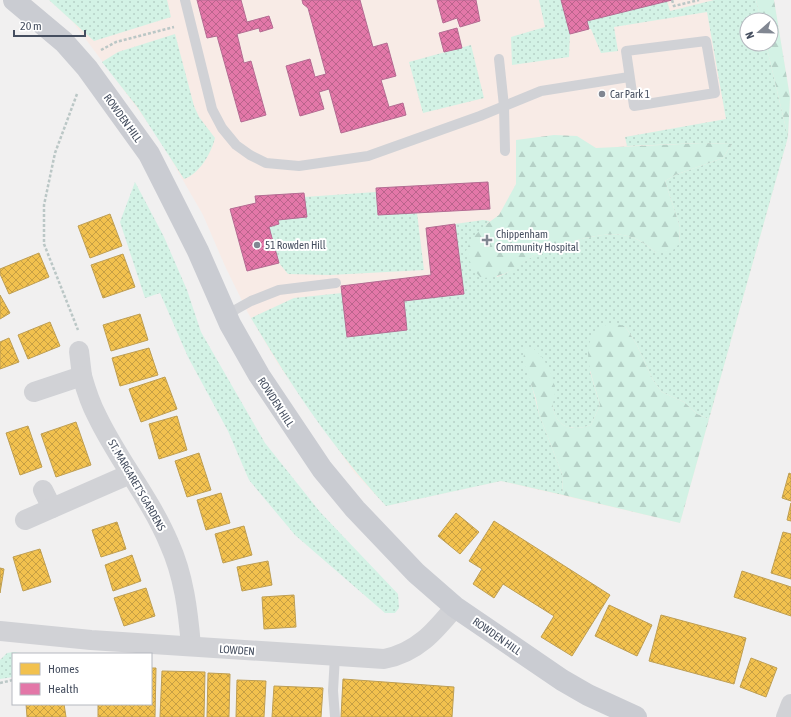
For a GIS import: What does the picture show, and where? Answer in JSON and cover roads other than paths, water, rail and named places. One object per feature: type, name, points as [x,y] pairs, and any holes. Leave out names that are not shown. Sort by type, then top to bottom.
[{"type":"main road","name":"ROWDEN HILL","points":[[14,0],[64,42],[87,68],[149,154],[181,215],[226,315],[266,387],[322,469],[354,509],[416,573],[455,607],[562,680],[588,695],[636,717]]},
{"type":"street","name":"ST. MARGARET'S GARDENS","points":[[79,341],[82,376],[96,415],[159,522],[180,571],[186,596],[191,646]]},
{"type":"street","points":[[34,392],[82,376]]},
{"type":"street","points":[[26,520],[130,474]]},
{"type":"street","points":[[43,490],[52,508]]},
{"type":"street","name":"LOWDEN","points":[[0,631],[91,640],[375,659],[401,654],[428,638],[455,607]]},
{"type":"street","points":[[786,717],[791,704]]},
{"type":"lane","points":[[185,0],[212,109],[222,128],[236,145],[250,155],[266,163],[299,166],[368,156],[389,150],[541,91],[629,77]]},
{"type":"lane","points":[[706,40],[715,93],[634,106],[629,77],[626,52],[706,40]]},
{"type":"lane","points":[[499,59],[504,106],[505,151]]},
{"type":"lane","points":[[226,315],[251,301],[279,290],[336,282]]},
{"type":"lane","points":[[336,656],[333,691],[336,717]]},
{"type":"place","name":"Car Park 1","points":[[602,94]]},
{"type":"place","name":"Chippenham Community Hospital","points":[[487,240]]},
{"type":"place","name":"51 Rowden Hill","points":[[257,245]]}]
